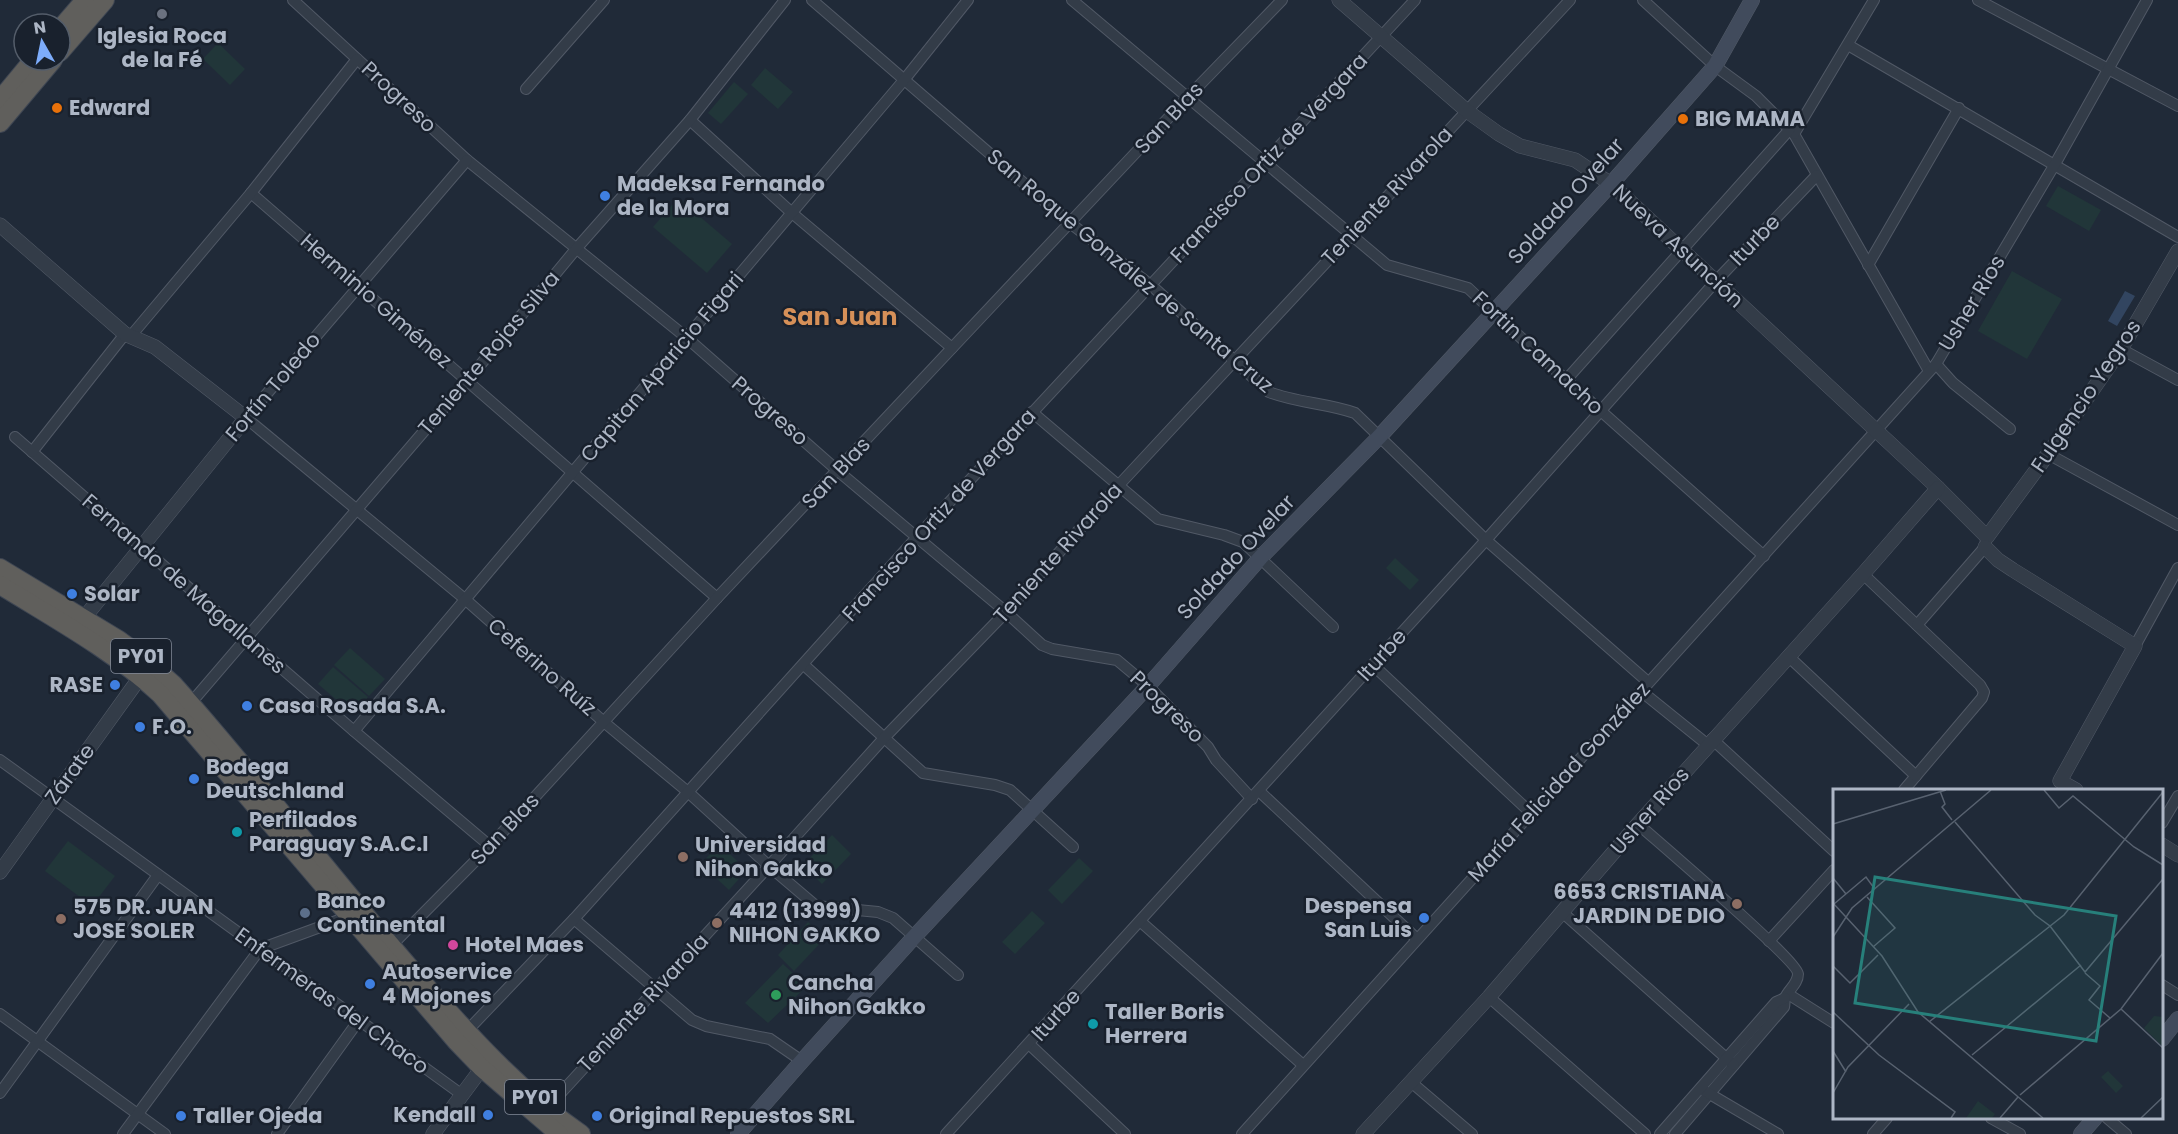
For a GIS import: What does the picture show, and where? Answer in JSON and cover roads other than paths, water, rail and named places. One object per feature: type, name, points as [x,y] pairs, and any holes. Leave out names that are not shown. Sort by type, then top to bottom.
[{"type":"highway","points":[[72,15],[85,0]]},
{"type":"highway","points":[[72,38],[105,0]]},
{"type":"highway","points":[[2,91],[21,72]]},
{"type":"highway","points":[[0,123],[43,72]]},
{"type":"highway","name":"PY01","points":[[0,568],[119,640],[173,684],[391,946],[466,1032],[547,1108],[581,1134]]},
{"type":"highway","name":"PY01","points":[[0,585],[107,651],[141,676],[179,714],[429,1010],[482,1068],[559,1134]]},
{"type":"main road","name":"Soldado Ovelar","points":[[738,1134],[915,936],[1148,686],[1261,557],[1380,436],[1611,184],[1715,66],[1752,0]]},
{"type":"main road","points":[[2163,1038],[2178,1019]]},
{"type":"main road","points":[[2081,1134],[2095,1119]]},
{"type":"street","name":"Progreso","points":[[293,0],[467,160],[687,338],[838,471],[1042,645],[1052,649],[1117,660],[1148,686],[1208,747],[1216,760],[1418,939]]},
{"type":"street","points":[[526,89],[604,0]]},
{"type":"street","name":"Teniente Rojas Silva","points":[[190,704],[467,381],[576,249],[690,120],[786,0]]},
{"type":"street","name":"San Roque González de Santa Cruz","points":[[812,0],[1070,222],[1152,286],[1269,392],[1285,398],[1355,413],[1486,540],[1644,686],[1833,850]]},
{"type":"street","name":"Capitan Aparicio Figari","points":[[354,731],[904,80],[968,0]]},
{"type":"street","name":"Fortin Camacho","points":[[1072,0],[1387,265],[1468,288],[1600,411],[1764,556]]},
{"type":"street","name":"San Blas","points":[[391,946],[490,846],[717,598],[1282,0]]},
{"type":"street","name":"Nueva Asunción","points":[[1339,0],[1467,111],[1499,135],[1520,146],[1575,160],[1611,184],[1938,488],[1986,542],[1998,560],[2135,646]]},
{"type":"street","name":"Francisco Ortiz de Vergara","points":[[466,1032],[574,919],[917,537],[1415,0]]},
{"type":"street","name":"Teniente Rivarola","points":[[547,1108],[884,738],[1006,612],[1118,486],[1570,0]]},
{"type":"street","points":[[1643,0],[1715,66],[1756,96],[1792,132],[1868,265],[1932,368],[2010,429]]},
{"type":"street","points":[[1566,380],[1792,132],[1874,0]]},
{"type":"street","points":[[1978,0],[2108,71],[2178,106]]},
{"type":"street","name":"Usher Rios","points":[[1877,432],[1932,368],[2055,164],[2147,0]]},
{"type":"street","points":[[1848,45],[2178,237]]},
{"type":"street","points":[[32,452],[128,335],[140,325],[251,193],[357,59]]},
{"type":"street","points":[[1868,265],[1959,108]]},
{"type":"street","points":[[690,120],[792,213],[952,348]]},
{"type":"street","name":"Fortín Toledo","points":[[84,618],[140,546],[246,418],[467,160]]},
{"type":"street","name":"Iturbe","points":[[946,1134],[1256,795],[1716,281],[1817,175]]},
{"type":"street","name":"Herminio Giménez","points":[[251,193],[717,598]]},
{"type":"street","points":[[0,225],[128,335],[155,347]]},
{"type":"street","name":"Fulgencio Yegros","points":[[1986,542],[2121,349],[2178,251]]},
{"type":"street","name":"Ceferino Ruíz","points":[[140,325],[155,347],[246,418],[466,600],[816,906],[878,912],[894,918],[958,975]]},
{"type":"street","points":[[2121,349],[2178,380]]},
{"type":"street","points":[[1032,412],[1158,519],[1243,542],[1333,627]]},
{"type":"street","name":"María Felicidad González","points":[[1242,1134],[1532,814],[1644,686],[1877,432]]},
{"type":"street","name":"Fernando de Magallanes","points":[[15,437],[490,846]]},
{"type":"street","points":[[2048,454],[2178,525]]},
{"type":"street","name":"Usher Rios","points":[[1363,1134],[1489,997],[1710,742],[1938,488]]},
{"type":"street","points":[[1917,625],[1986,542]]},
{"type":"street","points":[[2057,786],[2178,568]]},
{"type":"street","points":[[1863,574],[1980,685],[1984,692],[1982,699],[1905,789]]},
{"type":"street","points":[[1788,656],[1916,776]]},
{"type":"street","points":[[804,665],[923,772],[1010,790],[1073,848]]},
{"type":"street","points":[[1373,665],[1532,814]]},
{"type":"street","name":"Zárate","points":[[0,872],[141,676]]},
{"type":"street","name":"Enfermeras del Chaco","points":[[0,760],[461,1094]]},
{"type":"street","points":[[2163,821],[2178,795]]},
{"type":"street","points":[[1638,824],[1769,941],[1796,967],[1798,974],[1784,1007],[1730,1061],[1705,1091],[1675,1134]]},
{"type":"street","points":[[2163,846],[2178,855]]},
{"type":"street","points":[[1769,941],[1833,871]]},
{"type":"street","points":[[0,1093],[158,875]]},
{"type":"street","points":[[1562,912],[1730,1061]]},
{"type":"street","points":[[123,1134],[260,949],[350,916]]},
{"type":"street","points":[[574,919],[692,1020],[706,1026],[770,1039],[802,1061]]},
{"type":"street","points":[[1141,921],[1303,1065]]},
{"type":"street","points":[[2163,986],[2178,995]]},
{"type":"street","points":[[1787,996],[1833,1022]]},
{"type":"street","points":[[1489,997],[1644,1134]]},
{"type":"street","points":[[0,1014],[165,1134]]},
{"type":"street","points":[[277,1134],[359,1020]]},
{"type":"street","points":[[1029,1044],[1125,1134]]},
{"type":"street","points":[[433,1134],[482,1068]]},
{"type":"street","points":[[1411,1082],[1472,1134]]},
{"type":"street","points":[[1660,1134],[1705,1091]]},
{"type":"street","points":[[1705,1091],[1778,1134]]},
{"type":"street","points":[[1873,1134],[1886,1119]]},
{"type":"street","points":[[1993,1119],[2020,1134]]},
{"type":"street","points":[[2108,1119],[2127,1134]]},
{"type":"water","points":[[2125,291],[2135,296],[2117,326],[2108,321]]},
{"type":"place","name":"Iglesia Roca de la Fé","points":[[162,14]]},
{"type":"place","name":"Edward","points":[[57,108]]},
{"type":"place","name":"BIG MAMA","points":[[1683,119]]},
{"type":"place","name":"Madeksa Fernando de la Mora","points":[[605,196]]},
{"type":"place","name":"Solar","points":[[72,594]]},
{"type":"place","name":"RASE","points":[[115,685]]},
{"type":"place","name":"Casa Rosada S.A.","points":[[247,706]]},
{"type":"place","name":"F.O.","points":[[140,727]]},
{"type":"place","name":"Bodega Deutschland","points":[[194,779]]},
{"type":"place","name":"Perfilados Paraguay S.A.C.I","points":[[237,832]]},
{"type":"place","name":"Universidad Nihon Gakko","points":[[683,857]]},
{"type":"place","name":"6653 CRISTIANA JARDIN DE DIO","points":[[1737,904]]},
{"type":"place","name":"Banco Continental","points":[[305,913]]},
{"type":"place","name":"Despensa San Luis","points":[[1424,918]]},
{"type":"place","name":"575 DR. JUAN JOSE SOLER","points":[[61,919]]},
{"type":"place","name":"4412 (13999) NIHON GAKKO","points":[[717,923]]},
{"type":"place","name":"Hotel Maes","points":[[453,945]]},
{"type":"place","name":"Autoservice 4 Mojones","points":[[370,984]]},
{"type":"place","name":"Cancha Nihon Gakko","points":[[776,995]]},
{"type":"place","name":"Taller Boris Herrera","points":[[1093,1024]]},
{"type":"place","name":"Kendall","points":[[488,1115]]},
{"type":"place","name":"Taller Ojeda","points":[[181,1116]]},
{"type":"place","name":"Original Repuestos SRL","points":[[597,1116]]},
{"type":"district","name":"San Juan","points":[[840,317]]}]
